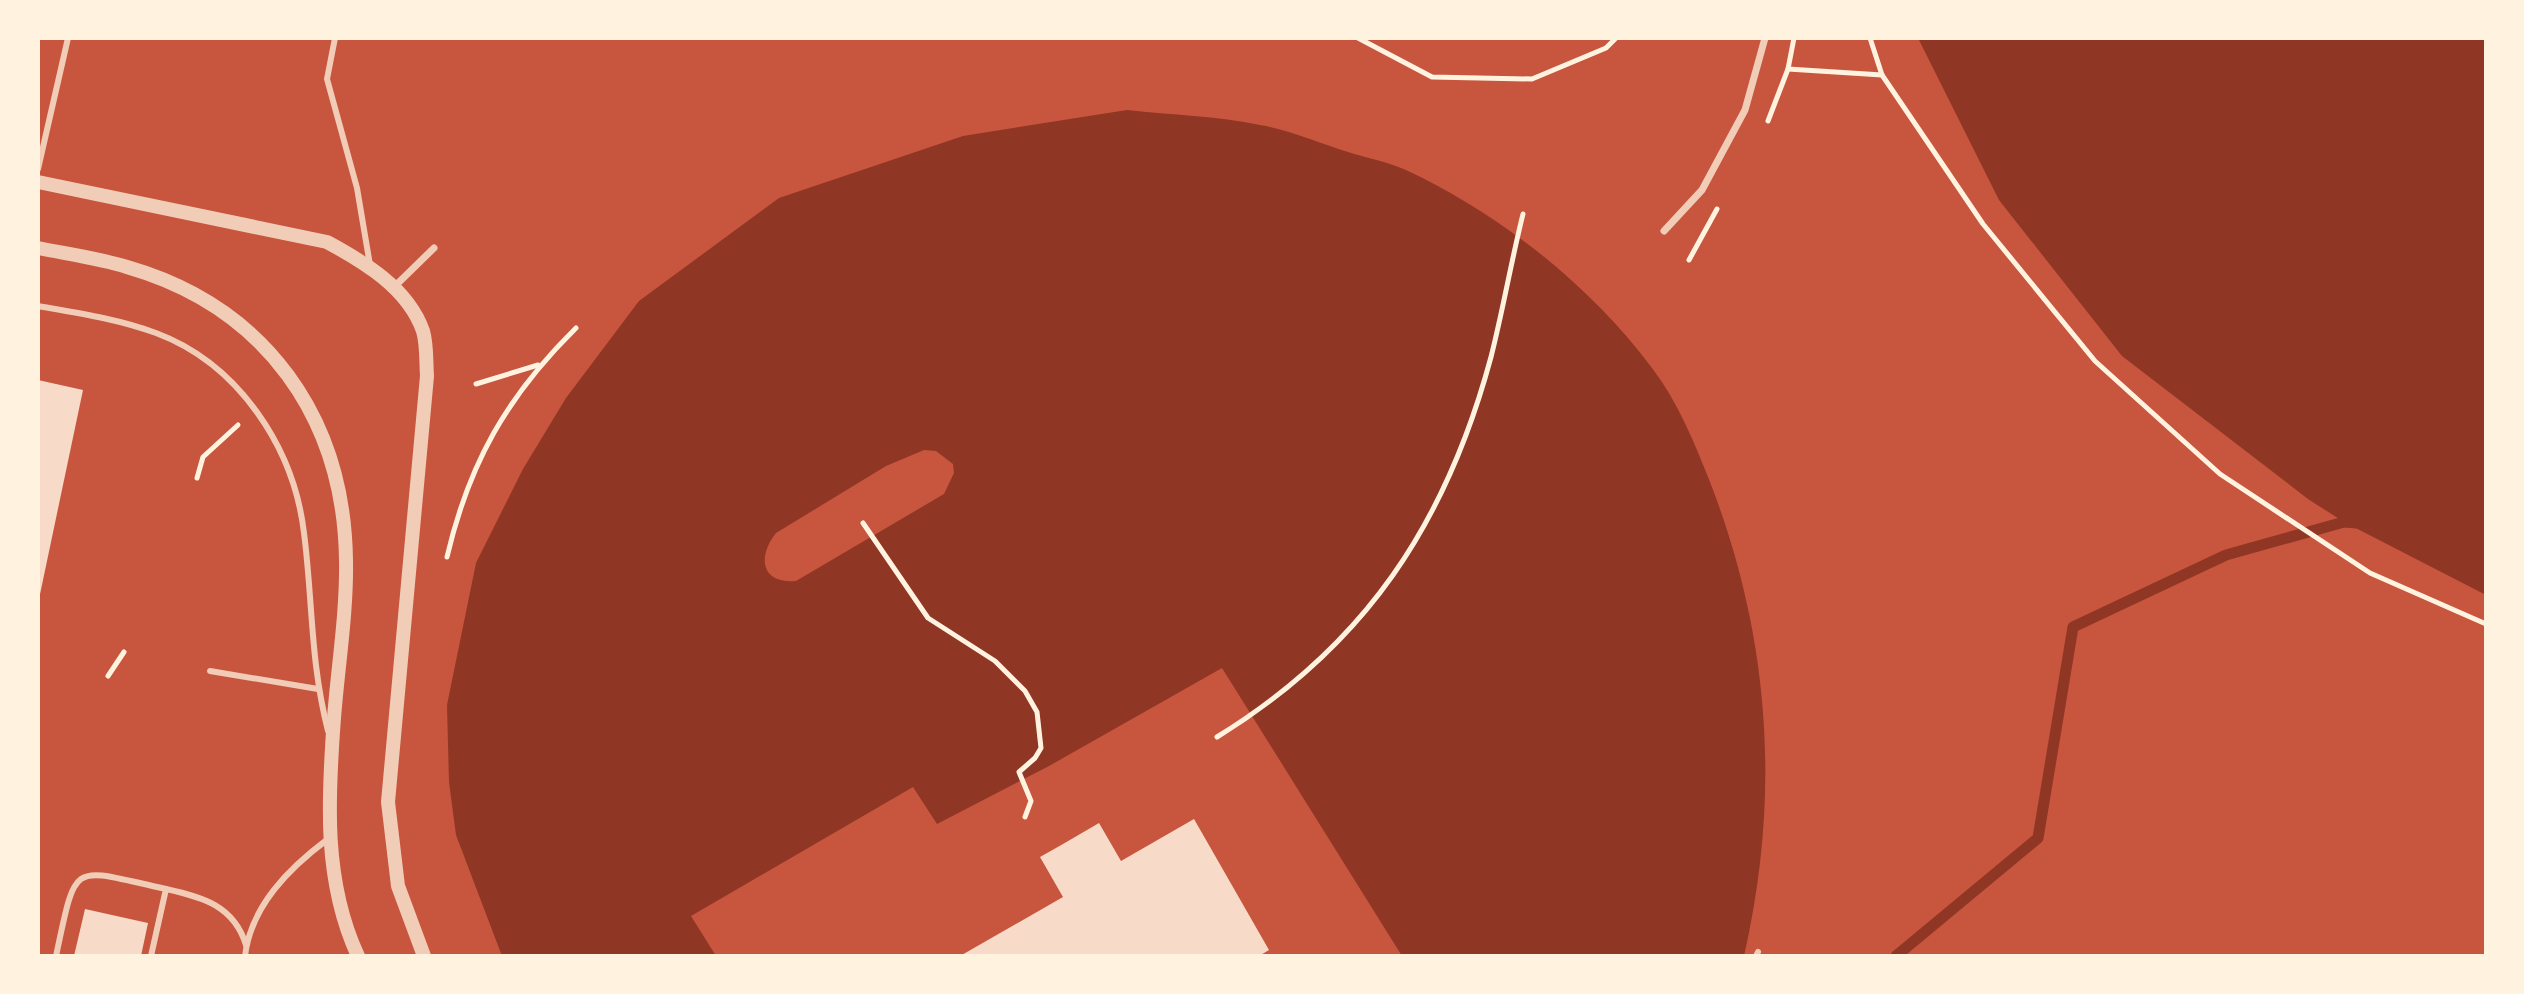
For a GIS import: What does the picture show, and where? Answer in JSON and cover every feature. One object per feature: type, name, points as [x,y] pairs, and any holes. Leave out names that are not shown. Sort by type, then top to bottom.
[{"type":"street","points":[[1664,231],[1702,190],[1745,110],[1765,38]]},
{"type":"street","points":[[38,182],[327,242],[370,265],[393,288],[423,332],[427,376],[388,802],[398,886],[424,956]]},
{"type":"street","points":[[38,248],[127,267],[186,291],[260,343],[293,379],[315,414],[333,463],[343,510],[347,562],[328,839],[347,932],[358,956]]},
{"type":"street","points":[[393,288],[434,248]]},
{"type":"lane","points":[[38,169],[68,38]]},
{"type":"lane","points":[[335,38],[327,79],[357,188],[370,265]]},
{"type":"lane","points":[[38,306],[108,318],[159,334],[233,383],[277,442],[293,478],[304,530],[318,689],[332,746]]},
{"type":"lane","points":[[210,671],[318,689]]},
{"type":"lane","points":[[245,956],[253,923],[267,898],[301,859],[328,839]]},
{"type":"lane","points":[[56,956],[68,896],[76,880],[92,873],[166,889],[216,904],[242,930],[246,945]]},
{"type":"lane","points":[[151,956],[166,889]]},
{"type":"path","points":[[1358,38],[1432,77],[1532,79],[1606,48],[1616,38]]},
{"type":"path","points":[[1870,38],[1882,75],[1983,224],[2095,361],[2220,474],[2257,499],[2370,573],[2486,624]]},
{"type":"path","points":[[1788,69],[1882,75]]},
{"type":"path","points":[[1217,737],[1309,673],[1363,614],[1411,552],[1442,491],[1472,418],[1491,356],[1523,214]]},
{"type":"path","points":[[447,557],[458,509],[480,456],[506,408],[539,365],[576,328]]},
{"type":"path","points":[[476,384],[539,365]]},
{"type":"path","points":[[197,478],[203,457],[238,425]]},
{"type":"path","points":[[863,523],[928,618],[995,661],[1025,691],[1037,712],[1041,748],[1019,772],[1031,801],[1025,817]]},
{"type":"path","points":[[108,676],[124,652]]},
{"type":"shaded area","points":[[1918,38],[2486,38],[2486,595],[2344,522],[2308,499],[2122,356],[1999,200]]},
{"type":"shaded area","points":[[1127,110],[1227,120],[1282,130],[1399,167],[1441,188],[1509,230],[1541,254],[1601,308],[1652,368],[1685,423],[1710,482],[1746,599],[1757,657],[1765,776],[1763,835],[1756,895],[1744,956],[1402,956],[1222,668],[1049,766],[937,824],[913,787],[691,916],[716,956],[502,956],[456,835],[449,782],[447,705],[476,563],[523,469],[566,398],[639,301],[779,198],[963,136]],"holes":[[[924,450],[936,451],[953,464],[954,473],[944,494],[796,581],[784,581],[769,573],[766,551],[776,533],[886,466]]]},
{"type":"building","points":[[38,380],[83,390],[39,599],[38,599]]},
{"type":"building","points":[[1194,819],[1269,950],[1259,956],[960,956],[1063,897],[1040,857],[1099,823],[1121,861]]},
{"type":"building","points":[[85,909],[148,923],[141,956],[74,956]]},
{"type":"waterway","points":[[1896,956],[2038,838],[2073,627],[2226,555],[2344,522],[2357,523]]}]
